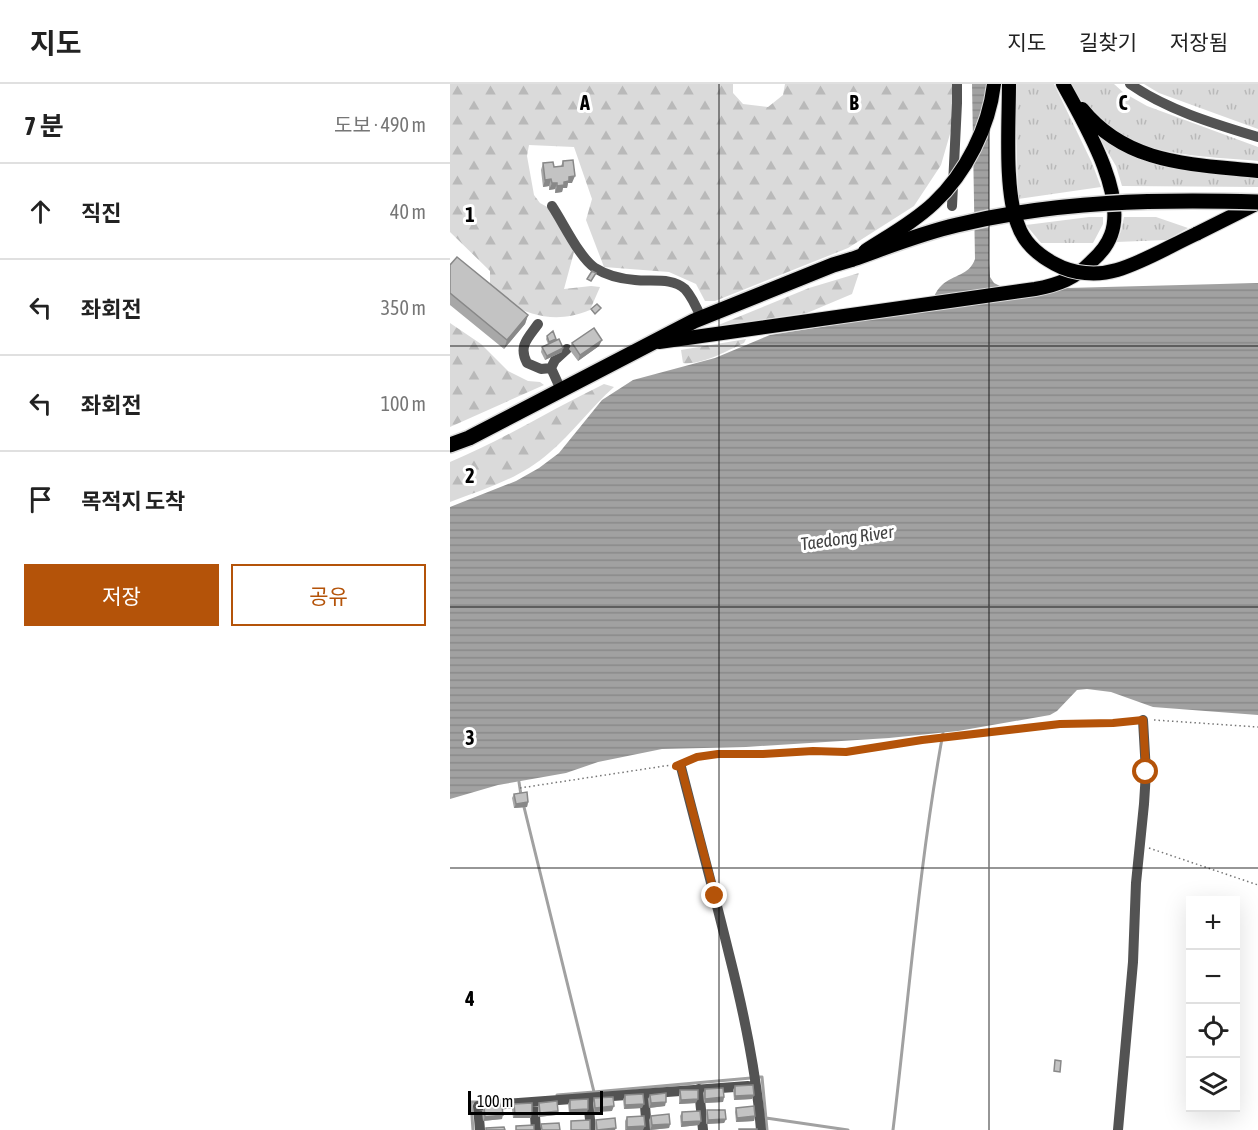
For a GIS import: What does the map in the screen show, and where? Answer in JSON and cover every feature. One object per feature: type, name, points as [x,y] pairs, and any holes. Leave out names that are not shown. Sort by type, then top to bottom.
[{"type":"highway","points":[[450,445],[469,438],[698,319],[833,265],[957,225],[1088,203],[1258,202]]},
{"type":"main road","points":[[853,259],[926,209],[949,187],[976,144],[991,105],[994,84]]},
{"type":"main road","points":[[1009,84],[1010,165],[1014,213],[1018,227],[1026,241],[1035,251],[1056,265],[1068,270],[1087,273],[1115,270],[1134,264],[1258,202]]},
{"type":"main road","points":[[654,342],[1035,289],[1065,282],[1083,270],[1103,251],[1114,224],[1111,186],[1091,137],[1065,88]]},
{"type":"main road","points":[[1065,88],[1088,117],[1126,145],[1167,161],[1258,171]]},
{"type":"street","points":[[952,206],[957,84]]},
{"type":"street","points":[[1130,84],[1143,94],[1179,110],[1258,137]]},
{"type":"street","points":[[552,206],[591,265],[598,270],[627,279],[663,280],[677,284],[690,295],[698,319]]},
{"type":"street","points":[[538,324],[523,347],[523,355],[527,363],[534,368],[551,368]]},
{"type":"street","points":[[551,368],[555,360],[567,349]]},
{"type":"street","points":[[551,368],[568,387]]},
{"type":"street","points":[[1118,1130],[1146,772],[1143,720]]},
{"type":"street","points":[[678,767],[747,1029],[758,1085],[761,1130]]},
{"type":"street","points":[[480,1130],[478,1106],[758,1085]]},
{"type":"street","points":[[699,1089],[703,1130]]},
{"type":"street","points":[[644,1094],[647,1130]]},
{"type":"street","points":[[588,1099],[591,1130]]},
{"type":"street","points":[[534,1102],[536,1130]]},
{"type":"path","points":[[520,788],[671,765],[678,767],[697,757],[718,754],[846,752],[922,740],[1060,724],[1143,720],[1258,727]]},
{"type":"path","points":[[1140,845],[1258,885]]},
{"type":"green space","points":[[450,84],[733,84],[733,93],[743,104],[768,107],[783,95],[785,84],[952,84],[952,127],[941,165],[914,206],[848,248],[715,301],[705,301],[696,284],[669,272],[604,267],[586,220],[592,199],[574,147],[529,145],[527,156],[534,195],[540,203],[549,208],[572,244],[574,252],[564,289],[600,287],[590,310],[576,315],[550,317],[527,312],[490,294],[490,271],[450,232]]},
{"type":"green space","points":[[1015,84],[1054,84],[1101,187],[1018,199]]},
{"type":"green space","points":[[1070,84],[1114,84],[1124,93],[1147,106],[1258,147],[1258,161],[1177,153],[1152,148],[1129,139],[1107,126],[1088,108]]},
{"type":"green space","points":[[1144,84],[1258,84],[1258,129],[1159,93]]},
{"type":"green space","points":[[1094,129],[1137,157],[1168,167],[1258,178],[1258,187],[1122,186],[1116,166]]},
{"type":"green space","points":[[1103,217],[1103,224],[1093,243],[1041,243],[1026,225]]},
{"type":"green space","points":[[1124,217],[1156,217],[1188,228],[1167,240],[1116,242]]},
{"type":"green space","points":[[859,273],[852,294],[807,313],[716,326],[809,288]]},
{"type":"green space","points":[[450,323],[481,344],[508,371],[528,381],[540,382],[544,385],[450,427]]},
{"type":"green space","points":[[746,339],[744,343],[714,357],[698,362],[683,363],[681,350]]},
{"type":"green space","points":[[604,384],[614,387],[566,437],[538,462],[502,482],[450,502],[450,462]]},
{"type":"water","name":"Taedong River","points":[[972,84],[989,84],[989,263],[990,277],[994,283],[1020,296],[1067,288],[1258,283],[1258,715],[1153,707],[1111,692],[1077,690],[1057,711],[1050,715],[958,731],[746,747],[662,749],[598,762],[566,773],[498,785],[450,799],[450,507],[516,481],[539,468],[559,453],[602,400],[633,380],[715,358],[770,335],[928,310],[940,287],[969,269],[975,259]]},
{"type":"building","points":[[573,160],[575,176],[569,177],[569,181],[564,182],[564,185],[557,186],[557,183],[552,183],[551,179],[545,180],[543,163],[553,162],[554,167],[563,166],[563,161]]},
{"type":"building","points":[[457,257],[528,315],[507,340],[450,293],[450,265]]},
{"type":"building","points":[[592,271],[596,273],[591,281],[587,279]]},
{"type":"building","points":[[597,304],[601,308],[595,314],[591,309]]},
{"type":"building","points":[[594,328],[602,340],[580,355],[572,343]]},
{"type":"building","points":[[553,331],[556,339],[549,342],[547,336]]},
{"type":"building","points":[[559,339],[563,348],[547,356],[542,347]]},
{"type":"building","points":[[527,792],[528,802],[516,804],[514,794]]},
{"type":"building","points":[[1055,1060],[1061,1061],[1060,1072],[1054,1071]]},
{"type":"building","points":[[753,1085],[754,1095],[735,1096],[735,1086]]},
{"type":"building","points":[[723,1088],[724,1097],[705,1099],[705,1089]]},
{"type":"building","points":[[680,1090],[698,1090],[698,1099],[681,1100]]},
{"type":"building","points":[[666,1093],[666,1102],[651,1103],[650,1095]]},
{"type":"building","points":[[643,1094],[644,1104],[625,1105],[625,1095]]},
{"type":"building","points":[[613,1097],[614,1106],[595,1108],[594,1098]]},
{"type":"building","points":[[588,1099],[588,1109],[570,1110],[570,1100]]},
{"type":"building","points":[[557,1101],[558,1111],[540,1113],[539,1103]]},
{"type":"building","points":[[532,1103],[532,1113],[515,1114],[514,1104]]},
{"type":"building","points":[[502,1106],[503,1115],[485,1117],[484,1107]]},
{"type":"building","points":[[754,1106],[755,1116],[737,1118],[736,1108]]},
{"type":"building","points":[[707,1110],[725,1110],[726,1119],[708,1120]]},
{"type":"building","points":[[700,1111],[701,1121],[682,1122],[682,1112]]},
{"type":"building","points":[[669,1114],[670,1124],[652,1125],[651,1116]]},
{"type":"building","points":[[644,1116],[645,1126],[627,1127],[627,1117]]},
{"type":"building","points":[[615,1118],[616,1128],[597,1130],[596,1120]]},
{"type":"building","points":[[590,1120],[590,1130],[571,1130],[571,1121]]},
{"type":"building","points":[[559,1123],[560,1130],[542,1130],[541,1124]]},
{"type":"building","points":[[534,1125],[534,1130],[516,1130],[516,1126]]},
{"type":"building","points":[[504,1127],[505,1130],[486,1130],[486,1128]]},
{"type":"waterway","points":[[893,1130],[921,881],[943,733]]},
{"type":"waterway","points":[[519,782],[521,795]]},
{"type":"waterway","points":[[524,807],[594,1092],[751,1078]]},
{"type":"waterway","points":[[758,1077],[762,1077],[767,1130]]},
{"type":"waterway","points":[[557,1095],[594,1092]]},
{"type":"waterway","points":[[473,1130],[471,1102],[478,1102]]},
{"type":"waterway","points":[[766,1118],[848,1130]]},
{"type":"route","points":[[715,896],[681,767],[676,766],[697,757],[718,754],[846,752],[922,740],[1060,724],[1143,720],[1146,737],[1146,772]]}]
